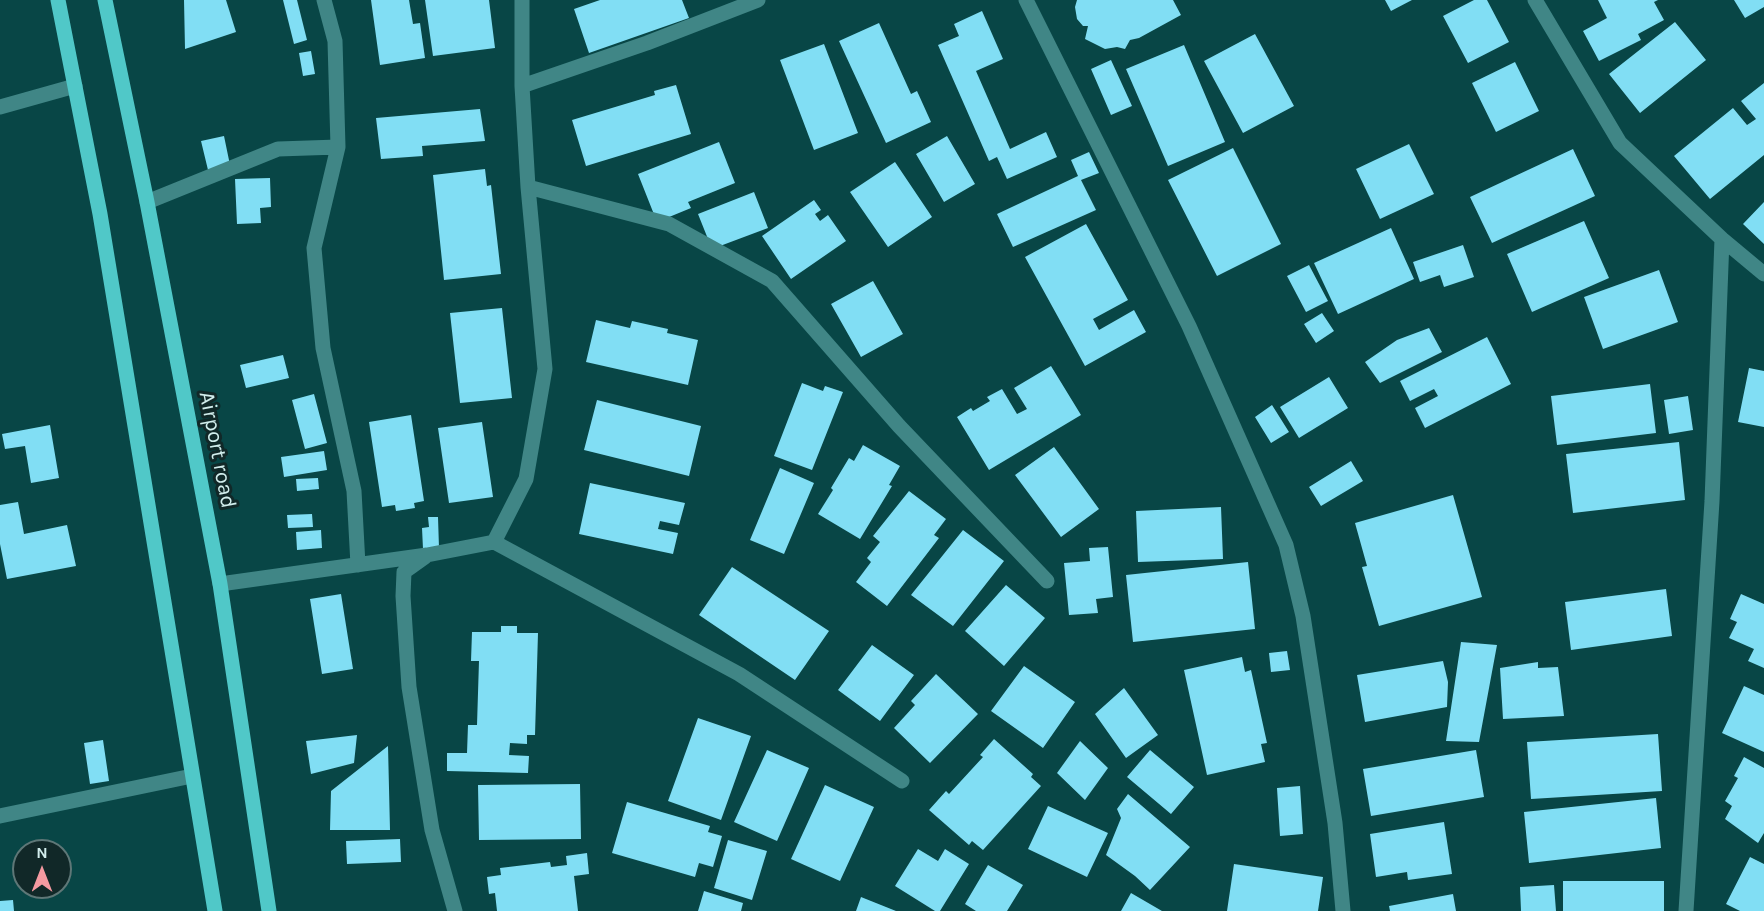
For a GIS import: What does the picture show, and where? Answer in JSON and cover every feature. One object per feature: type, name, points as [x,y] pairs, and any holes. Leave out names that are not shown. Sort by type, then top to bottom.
[{"type":"main road","points":[[58,0],[104,236],[215,911]]},
{"type":"main road","name":"Airport road","points":[[105,0],[147,202],[220,584],[269,911]]},
{"type":"street","points":[[324,0],[335,41],[338,147],[314,249],[323,348],[354,491],[358,565]]},
{"type":"street","points":[[494,542],[526,479],[545,369],[528,188],[522,86],[522,0]]},
{"type":"street","points":[[522,86],[647,43],[758,0]]},
{"type":"street","points":[[1026,0],[1189,326],[1286,545],[1303,616],[1332,802],[1343,911]]},
{"type":"street","points":[[1535,0],[1620,142],[1722,239],[1764,274]]},
{"type":"street","points":[[0,107],[75,86]]},
{"type":"street","points":[[147,202],[278,149],[338,147]]},
{"type":"street","points":[[528,188],[669,224],[772,281],[899,426],[1047,582]]},
{"type":"street","points":[[1686,911],[1712,501],[1722,239]]},
{"type":"street","points":[[220,584],[427,555],[494,542],[740,674],[902,781]]},
{"type":"street","points":[[427,555],[404,572],[403,596],[408,687],[432,830],[455,911]]},
{"type":"street","points":[[0,816],[192,776]]},
{"type":"building","points":[[184,0],[226,0],[236,32],[185,49]]},
{"type":"building","points":[[283,0],[297,0],[307,40],[294,44]]},
{"type":"building","points":[[371,0],[409,0],[413,24],[420,23],[425,58],[380,65]]},
{"type":"building","points":[[425,0],[489,0],[495,48],[433,56]]},
{"type":"building","points":[[600,0],[682,0],[689,18],[589,53],[574,9]]},
{"type":"building","points":[[1077,0],[1173,0],[1181,15],[1139,38],[1130,40],[1125,49],[1117,47],[1105,49],[1085,39],[1088,26],[1083,26],[1077,19],[1075,7]]},
{"type":"building","points":[[1385,0],[1412,0],[1391,11]]},
{"type":"building","points":[[1474,0],[1487,0],[1509,42],[1468,63],[1443,16]]},
{"type":"building","points":[[1598,0],[1658,0],[1654,2],[1664,20],[1638,34],[1641,40],[1599,61],[1583,31],[1607,18]]},
{"type":"building","points":[[1734,0],[1764,0],[1764,7],[1745,18]]},
{"type":"building","points":[[982,11],[1003,59],[976,71],[1010,149],[1046,132],[1057,157],[1007,179],[997,157],[989,161],[938,45],[959,36],[954,24]]},
{"type":"building","points":[[1675,22],[1706,60],[1640,113],[1609,74]]},
{"type":"building","points":[[879,23],[911,94],[917,91],[931,122],[886,143],[839,41]]},
{"type":"building","points":[[1255,34],[1294,106],[1243,133],[1204,61]]},
{"type":"building","points":[[824,44],[858,133],[814,150],[780,60]]},
{"type":"building","points":[[1184,45],[1225,142],[1168,166],[1126,69]]},
{"type":"building","points":[[311,51],[315,74],[303,76],[299,53]]},
{"type":"building","points":[[1111,60],[1132,106],[1111,115],[1091,69]]},
{"type":"building","points":[[1515,62],[1539,111],[1496,132],[1472,83]]},
{"type":"building","points":[[1764,83],[1764,155],[1710,199],[1674,156],[1733,108],[1747,125],[1756,119],[1741,101]]},
{"type":"building","points":[[676,85],[691,134],[586,166],[572,120],[655,95],[654,91]]},
{"type":"building","points":[[480,109],[485,141],[422,146],[423,156],[381,159],[376,118]]},
{"type":"building","points":[[224,136],[230,165],[208,170],[201,141]]},
{"type":"building","points":[[947,136],[975,184],[944,202],[916,154]]},
{"type":"building","points":[[719,142],[735,183],[688,202],[691,208],[657,222],[638,174]]},
{"type":"building","points":[[1409,144],[1434,194],[1380,219],[1356,169]]},
{"type":"building","points":[[1233,148],[1281,244],[1217,276],[1168,180]]},
{"type":"building","points":[[1573,149],[1595,196],[1492,243],[1470,197]]},
{"type":"building","points":[[1089,152],[1099,173],[1081,180],[1096,210],[1013,247],[997,214],[1078,176],[1071,160]]},
{"type":"building","points":[[895,162],[932,217],[888,247],[850,192]]},
{"type":"building","points":[[485,169],[487,186],[491,185],[501,274],[444,280],[433,175]]},
{"type":"building","points":[[270,178],[271,207],[260,208],[261,223],[237,224],[235,179]]},
{"type":"building","points":[[754,192],[768,228],[712,249],[698,214]]},
{"type":"building","points":[[814,200],[821,210],[815,214],[820,221],[828,215],[846,241],[791,279],[762,236]]},
{"type":"building","points":[[1764,202],[1764,244],[1743,224]]},
{"type":"building","points":[[1584,221],[1609,278],[1532,312],[1507,254]]},
{"type":"building","points":[[1086,224],[1128,300],[1093,319],[1099,330],[1134,310],[1146,332],[1085,366],[1025,257]]},
{"type":"building","points":[[1391,228],[1414,279],[1338,314],[1314,263]]},
{"type":"building","points":[[1463,245],[1474,277],[1444,287],[1440,275],[1420,282],[1413,262]]},
{"type":"building","points":[[1309,265],[1328,301],[1306,312],[1287,276]]},
{"type":"building","points":[[1659,270],[1678,322],[1603,349],[1584,297]]},
{"type":"building","points":[[873,281],[903,334],[861,357],[831,304]]},
{"type":"building","points":[[502,308],[512,398],[460,403],[450,313]]},
{"type":"building","points":[[1322,313],[1334,331],[1316,343],[1304,324]]},
{"type":"building","points":[[596,320],[630,328],[632,321],[668,329],[667,333],[698,340],[688,385],[586,362]]},
{"type":"building","points":[[1429,328],[1442,352],[1380,383],[1365,362],[1397,340]]},
{"type":"building","points":[[1487,337],[1511,384],[1425,428],[1415,408],[1438,396],[1434,389],[1410,401],[1400,381]]},
{"type":"building","points":[[283,355],[289,378],[246,388],[240,365]]},
{"type":"building","points":[[1051,366],[1081,415],[989,470],[957,417],[971,408],[973,411],[990,401],[987,397],[1002,389],[1017,414],[1027,409],[1014,388]]},
{"type":"building","points":[[1749,368],[1764,371],[1764,427],[1738,422]]},
{"type":"building","points":[[1329,377],[1348,408],[1299,438],[1280,407]]},
{"type":"building","points":[[802,383],[823,391],[825,386],[843,392],[812,470],[774,456]]},
{"type":"building","points":[[1650,384],[1656,433],[1557,445],[1551,396]]},
{"type":"building","points":[[314,394],[327,443],[305,449],[292,400]]},
{"type":"building","points":[[1688,396],[1693,430],[1669,434],[1664,400]]},
{"type":"building","points":[[597,400],[701,426],[689,476],[584,450]]},
{"type":"building","points":[[1272,405],[1289,432],[1271,443],[1255,417]]},
{"type":"building","points":[[411,415],[424,501],[414,503],[415,508],[396,511],[395,505],[382,507],[369,422]]},
{"type":"building","points":[[482,422],[493,497],[449,503],[438,428]]},
{"type":"building","points":[[50,425],[59,478],[31,483],[25,446],[5,449],[2,434]]},
{"type":"building","points":[[1679,442],[1685,500],[1573,513],[1566,454]]},
{"type":"building","points":[[863,445],[900,466],[889,485],[892,486],[860,539],[818,514],[849,458],[854,461]]},
{"type":"building","points":[[1054,447],[1099,509],[1061,537],[1015,475]]},
{"type":"building","points":[[324,451],[327,470],[284,477],[281,457]]},
{"type":"building","points":[[1351,461],[1363,481],[1321,506],[1309,487]]},
{"type":"building","points":[[780,468],[814,483],[784,554],[750,540]]},
{"type":"building","points":[[318,478],[319,489],[297,491],[296,479]]},
{"type":"building","points":[[590,483],[685,503],[679,525],[660,521],[658,529],[678,533],[673,554],[579,534]]},
{"type":"building","points":[[909,491],[946,519],[934,535],[939,538],[887,606],[856,582],[871,562],[867,558],[880,542],[873,536]]},
{"type":"building","points":[[1453,495],[1482,597],[1379,626],[1362,567],[1367,566],[1355,523]]},
{"type":"building","points":[[18,502],[24,534],[67,525],[76,566],[7,579],[0,544],[0,505]]},
{"type":"building","points":[[1221,507],[1223,559],[1138,562],[1136,511]]},
{"type":"building","points":[[312,514],[313,527],[288,528],[287,515]]},
{"type":"building","points":[[428,517],[438,517],[439,548],[423,549],[422,528],[429,527]]},
{"type":"building","points":[[321,530],[322,548],[297,550],[296,532]]},
{"type":"building","points":[[963,530],[1004,561],[953,626],[911,595]]},
{"type":"building","points":[[1108,547],[1113,597],[1096,599],[1098,613],[1069,615],[1064,563],[1090,561],[1089,548]]},
{"type":"building","points":[[1248,562],[1255,629],[1133,642],[1126,575]]},
{"type":"building","points":[[732,567],[829,631],[795,680],[699,615]]},
{"type":"building","points":[[1006,585],[1045,618],[1004,666],[965,631]]},
{"type":"building","points":[[1666,589],[1672,636],[1571,650],[1565,602]]},
{"type":"building","points":[[341,594],[353,669],[322,674],[310,599]]},
{"type":"building","points":[[1741,594],[1764,604],[1764,668],[1748,661],[1754,649],[1729,638],[1737,622],[1730,619]]},
{"type":"building","points":[[501,626],[517,626],[517,633],[538,633],[535,735],[527,735],[527,744],[510,743],[509,755],[529,756],[528,773],[447,771],[447,753],[467,753],[468,725],[477,725],[479,661],[471,661],[472,632],[501,632]]},
{"type":"building","points":[[1461,642],[1497,645],[1479,742],[1446,741]]},
{"type":"building","points":[[872,645],[914,675],[880,721],[838,690]]},
{"type":"building","points":[[1287,651],[1290,670],[1271,672],[1269,653]]},
{"type":"building","points":[[1242,657],[1245,672],[1251,670],[1267,743],[1261,744],[1265,762],[1207,775],[1184,670]]},
{"type":"building","points":[[1443,661],[1448,682],[1447,707],[1365,722],[1357,675]]},
{"type":"building","points":[[1538,662],[1538,668],[1558,667],[1564,716],[1503,719],[1500,668]]},
{"type":"building","points":[[1024,666],[1075,702],[1043,748],[991,711]]},
{"type":"building","points":[[936,674],[978,714],[930,763],[894,728],[915,705],[911,701]]},
{"type":"building","points":[[1744,686],[1764,695],[1764,752],[1722,733]]},
{"type":"building","points":[[1124,688],[1158,735],[1126,758],[1095,714]]},
{"type":"building","points":[[698,718],[751,736],[721,820],[668,801]]},
{"type":"building","points":[[1658,734],[1662,791],[1531,799],[1527,742]]},
{"type":"building","points":[[357,735],[354,763],[311,774],[306,741]]},
{"type":"building","points":[[994,739],[1033,774],[1031,777],[1041,786],[983,850],[972,841],[969,845],[929,810],[946,791],[949,794],[983,757],[980,755]]},
{"type":"building","points":[[103,740],[109,781],[90,784],[84,743]]},
{"type":"building","points":[[1080,741],[1108,768],[1085,800],[1057,773]]},
{"type":"building","points":[[388,746],[390,830],[330,830],[331,791]]},
{"type":"building","points":[[767,750],[809,768],[777,841],[734,822]]},
{"type":"building","points":[[1150,750],[1194,787],[1171,814],[1127,777]]},
{"type":"building","points":[[1476,750],[1484,797],[1371,816],[1363,769]]},
{"type":"building","points":[[1744,757],[1764,768],[1764,833],[1758,843],[1725,819],[1732,806],[1725,801],[1738,778],[1734,776]]},
{"type":"building","points":[[580,784],[581,839],[479,840],[478,785]]},
{"type":"building","points":[[825,785],[874,807],[840,881],[791,859]]},
{"type":"building","points":[[1300,786],[1303,834],[1280,836],[1277,788]]},
{"type":"building","points":[[1128,794],[1190,847],[1150,890],[1106,855],[1121,818],[1117,809]]},
{"type":"building","points":[[1656,798],[1661,848],[1529,863],[1524,812]]},
{"type":"building","points":[[627,802],[710,826],[708,832],[722,836],[713,867],[699,863],[695,877],[612,853]]},
{"type":"building","points":[[1048,806],[1108,833],[1087,877],[1028,849]]},
{"type":"building","points":[[1444,822],[1452,874],[1408,880],[1407,872],[1376,877],[1370,834]]},
{"type":"building","points":[[400,839],[401,862],[347,864],[346,841]]},
{"type":"building","points":[[728,840],[767,851],[752,900],[714,888]]},
{"type":"building","points":[[918,849],[938,861],[945,849],[969,864],[940,911],[935,911],[895,886]]},
{"type":"building","points":[[587,853],[589,874],[574,876],[578,911],[497,911],[495,893],[489,894],[487,877],[501,875],[500,868],[550,862],[551,867],[567,865],[566,856]]},
{"type":"building","points":[[1750,857],[1764,864],[1764,911],[1740,911],[1726,904]]},
{"type":"building","points":[[1234,864],[1323,877],[1318,911],[1227,911]]},
{"type":"building","points":[[988,865],[1023,885],[1007,911],[976,911],[965,904]]},
{"type":"building","points":[[1563,881],[1664,881],[1664,911],[1563,911]]},
{"type":"building","points":[[1554,885],[1556,911],[1521,911],[1520,887]]},
{"type":"building","points":[[704,891],[743,903],[741,911],[698,911]]},
{"type":"building","points":[[1131,893],[1162,911],[1121,911]]},
{"type":"building","points":[[1453,894],[1456,911],[1390,911],[1389,906]]},
{"type":"building","points":[[861,897],[896,911],[856,911]]},
{"type":"building","points":[[13,900],[14,911],[0,911],[0,901]]}]
